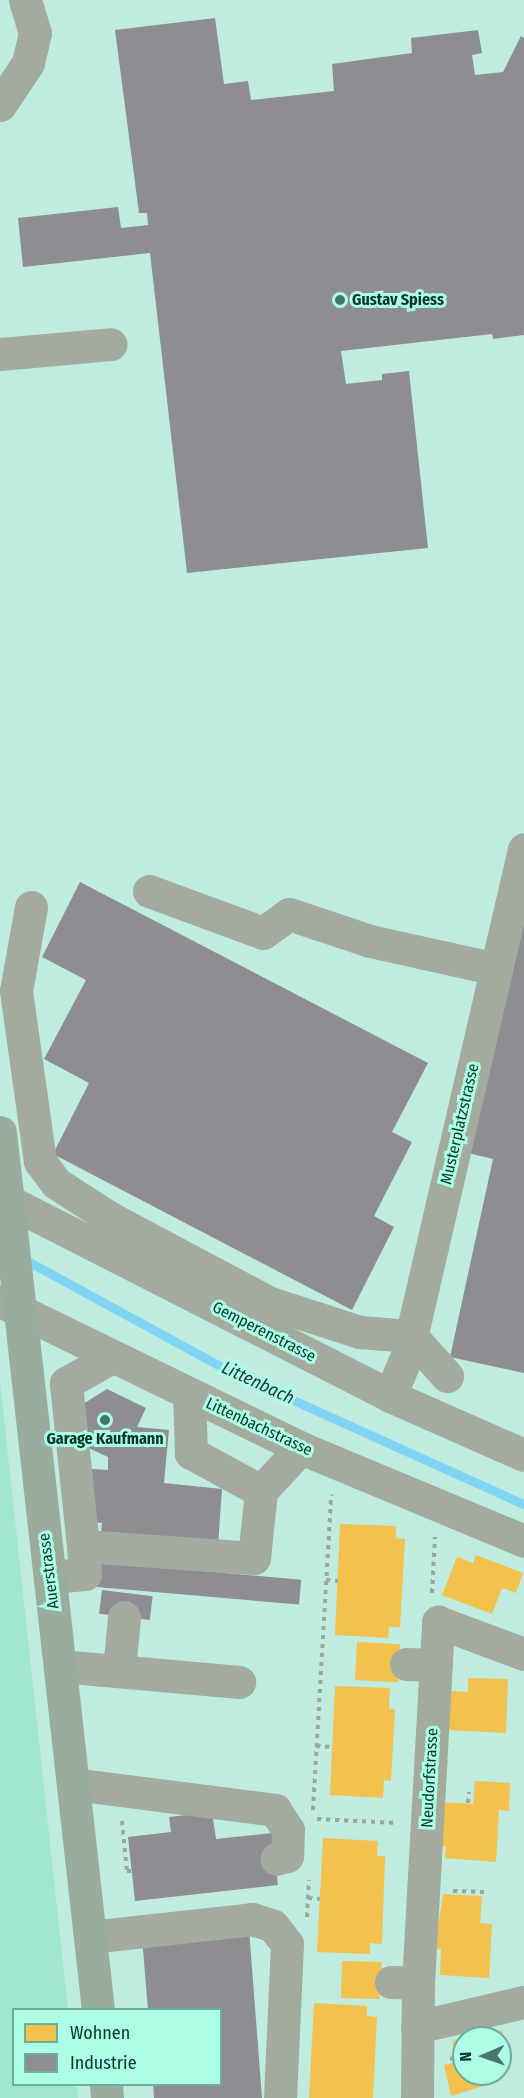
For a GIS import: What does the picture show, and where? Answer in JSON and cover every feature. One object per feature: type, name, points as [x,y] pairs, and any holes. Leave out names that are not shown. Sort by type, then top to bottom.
[{"type":"main road","name":"Auerstrasse","points":[[0,1132],[9,1215],[13,1298],[50,1577],[98,2008]]},
{"type":"street","points":[[0,105],[28,63],[35,33],[25,0]]},
{"type":"street","points":[[0,354],[111,344]]},
{"type":"street","name":"Musterplatzstrasse","points":[[390,1396],[411,1336],[524,849]]},
{"type":"street","points":[[149,891],[262,933],[289,914],[370,941],[496,969]]},
{"type":"street","points":[[31,907],[10,1022],[40,1161],[56,1183],[110,1218],[270,1303],[360,1332],[411,1336],[447,1376]]},
{"type":"street","name":"Gemperenstrasse","points":[[9,1215],[390,1396],[524,1455]]},
{"type":"street","name":"Littenbachstrasse","points":[[13,1298],[112,1357],[189,1396],[301,1448],[524,1541]]},
{"type":"street","points":[[50,1577],[85,1574],[66,1383],[112,1357]]},
{"type":"street","points":[[189,1396],[192,1453],[261,1491]]},
{"type":"street","points":[[83,1546],[254,1558],[261,1491],[301,1448]]},
{"type":"street","points":[[119,1671],[124,1617]]},
{"type":"street","points":[[438,1622],[524,1654]]},
{"type":"street","name":"Neudorfstrasse","points":[[417,2098],[417,2026],[405,1983],[428,1824],[421,1664],[438,1622]]},
{"type":"street","points":[[60,1666],[239,1682]]},
{"type":"street","points":[[73,1784],[275,1810],[288,1830],[287,1856],[276,1859]]},
{"type":"street","points":[[90,1937],[252,1919],[273,1926],[287,1944],[280,2098]]},
{"type":"street","points":[[417,2026],[524,2002]]},
{"type":"path","points":[[333,1461],[312,1819],[428,1824]]},
{"type":"path","points":[[436,1506],[431,1609],[438,1622]]},
{"type":"path","points":[[326,1580],[338,1581]]},
{"type":"path","points":[[316,1746],[332,1747]]},
{"type":"path","points":[[120,1790],[127,1871],[131,1871]]},
{"type":"path","points":[[468,1792],[468,1803]]},
{"type":"path","points":[[306,1922],[309,1876]]},
{"type":"path","points":[[308,1899],[320,1899]]},
{"type":"green space","points":[[0,1381],[68,2008],[12,2008],[12,2086],[76,2086],[78,2098],[0,2098]]},
{"type":"building: Wohnen","points":[[340,1524],[396,1526],[396,1538],[405,1539],[400,1627],[389,1627],[388,1638],[335,1635]]},
{"type":"building: Wohnen","points":[[476,1555],[523,1573],[516,1593],[502,1588],[492,1614],[442,1595],[457,1557],[473,1563]]},
{"type":"building: Wohnen","points":[[357,1642],[400,1644],[398,1682],[355,1680]]},
{"type":"building: Wohnen","points":[[468,1678],[508,1679],[506,1733],[447,1730],[449,1691],[468,1692]]},
{"type":"building: Wohnen","points":[[335,1686],[390,1688],[389,1709],[395,1709],[391,1781],[384,1780],[383,1798],[330,1795]]},
{"type":"building: Wohnen","points":[[475,1781],[510,1783],[509,1811],[499,1810],[496,1862],[445,1858],[446,1846],[440,1846],[443,1802],[473,1804]]},
{"type":"building: Wohnen","points":[[323,1838],[378,1841],[377,1856],[385,1856],[382,1944],[370,1943],[370,1954],[317,1952]]},
{"type":"building: Wohnen","points":[[443,1894],[482,1896],[480,1923],[492,1924],[489,1978],[440,1975],[441,1949],[435,1948]]},
{"type":"building: Wohnen","points":[[342,1961],[382,1962],[381,1968],[391,1968],[390,1996],[379,1995],[380,1999],[341,1998]]},
{"type":"building: Wohnen","points":[[314,2003],[367,2006],[367,2016],[377,2017],[373,2098],[309,2098]]},
{"type":"building: Wohnen","points":[[452,2063],[452,2086],[483,2086],[451,2096],[444,2065]]},
{"type":"building: Industrie","name":"Gustav Spiess","points":[[215,18],[224,84],[248,81],[251,100],[334,91],[332,64],[412,53],[411,38],[478,30],[482,53],[472,55],[475,75],[503,72],[521,36],[524,38],[524,335],[493,339],[492,334],[341,351],[346,384],[382,380],[382,374],[409,371],[428,548],[187,573],[150,253],[23,267],[18,218],[118,207],[121,228],[148,225],[147,213],[139,213],[115,30]]},
{"type":"building: Industrie","points":[[80,882],[428,1063],[392,1132],[412,1142],[374,1216],[394,1227],[352,1310],[53,1154],[89,1083],[44,1059],[86,980],[42,957]]},
{"type":"building: Industrie","points":[[524,895],[524,1373],[450,1357],[493,1159],[468,1153]]},
{"type":"building: Industrie","points":[[107,1389],[146,1408],[137,1427],[169,1430],[164,1483],[222,1489],[218,1545],[101,1534],[102,1523],[74,1520],[78,1468],[108,1470],[108,1457],[80,1444],[75,1409]]},
{"type":"building: Industrie","points":[[99,1562],[301,1580],[299,1605],[97,1587]]},
{"type":"building: Industrie","points":[[102,1590],[153,1596],[150,1620],[99,1614]]},
{"type":"building: Industrie","points":[[212,1812],[216,1839],[272,1833],[278,1885],[135,1901],[128,1837],[171,1832],[169,1817]]},
{"type":"building: Industrie","points":[[249,1929],[262,2098],[154,2098],[153,2086],[222,2086],[222,2008],[148,2008],[142,1937]]},
{"type":"waterway","name":"Littenbach","points":[[20,1257],[231,1372],[524,1504]]},
{"type":"place","name":"Gustav Spiess","points":[[340,300]]},
{"type":"place","name":"Garage Kaufmann","points":[[105,1420]]}]
